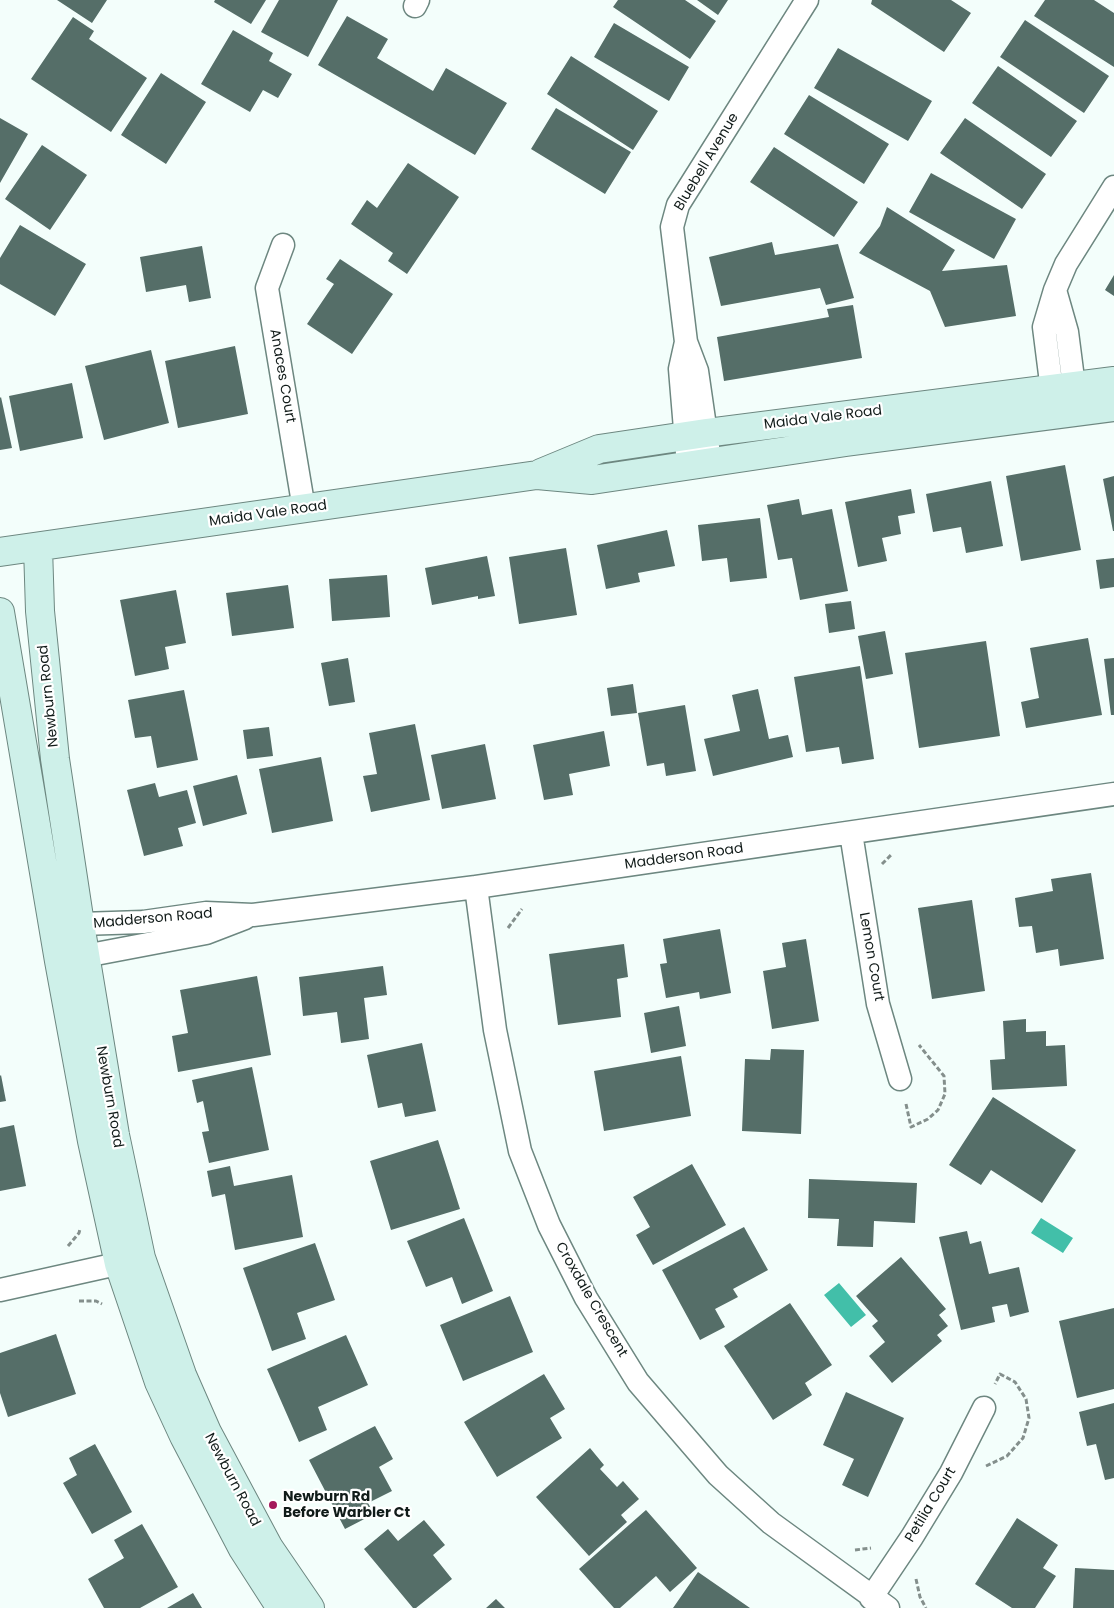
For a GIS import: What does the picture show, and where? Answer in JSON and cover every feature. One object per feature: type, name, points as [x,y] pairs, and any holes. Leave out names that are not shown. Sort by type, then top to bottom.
[{"type":"street","name":"Bluebell Avenue","points":[[699,463],[695,434],[680,369],[686,342],[672,227],[678,205],[807,0]]},
{"type":"street","points":[[1064,400],[1044,327],[1055,290],[1066,264],[1114,187]]},
{"type":"street","name":"Anaces Court","points":[[283,245],[267,288],[304,508]]},
{"type":"street","name":"Maida Vale Road","points":[[0,552],[537,475],[592,480],[1064,400],[1114,382]]},
{"type":"street","name":"Maida Vale Road","points":[[537,475],[599,449],[695,434],[1064,400],[1114,406]]},
{"type":"street","name":"Newburn Road","points":[[38,547],[40,611],[55,759],[115,1135],[130,1261],[142,1337],[184,1436],[243,1549],[281,1608]]},
{"type":"street","name":"Newburn Road","points":[[0,612],[59,961],[92,1142],[130,1261],[206,1432],[269,1548],[310,1608]]},
{"type":"street","name":"Madderson Road","points":[[54,930],[80,924],[143,922],[206,913],[253,915],[476,887],[1114,794]]},
{"type":"street","name":"Lemon Court","points":[[851,833],[878,1004],[900,1079]]},
{"type":"street","name":"Croxdale Crescent","points":[[476,887],[495,1030],[520,1151],[549,1225],[586,1298],[638,1382],[718,1475],[770,1523],[879,1603]]},
{"type":"street","name":"Madderson Road","points":[[59,961],[206,932],[253,915]]},
{"type":"street","points":[[0,1290],[130,1261]]},
{"type":"street","name":"Petilia Court","points":[[879,1603],[984,1408]]},
{"type":"path","points":[[507,937],[507,929],[521,910],[529,905]]},
{"type":"path","points":[[850,1550],[868,1550],[875,1546]]},
{"type":"shaded area","points":[[1041,1218],[1073,1238],[1063,1253],[1031,1233]]},
{"type":"shaded area","points":[[839,1283],[866,1315],[851,1327],[824,1295]]},
{"type":"building","points":[[57,0],[107,0],[92,23]]},
{"type":"building","points":[[215,0],[266,0],[251,24],[214,2]]},
{"type":"building","points":[[279,0],[338,0],[308,57],[261,32]]},
{"type":"building","points":[[618,0],[685,0],[716,21],[690,59],[613,7]]},
{"type":"building","points":[[697,0],[728,0],[718,15]]},
{"type":"building","points":[[872,0],[951,0],[971,13],[944,52],[871,4]]},
{"type":"building","points":[[1045,0],[1094,0],[1114,13],[1114,67],[1034,16]]},
{"type":"building","points":[[347,16],[388,39],[377,58],[433,91],[446,68],[507,103],[475,155],[318,65]]},
{"type":"building","points":[[73,17],[94,31],[89,39],[147,78],[111,132],[31,79]]},
{"type":"building","points":[[1025,20],[1109,76],[1084,113],[1000,57]]},
{"type":"building","points":[[614,23],[689,67],[669,101],[594,57]]},
{"type":"building","points":[[233,30],[273,53],[269,61],[292,74],[278,98],[263,90],[250,112],[201,84]]},
{"type":"building","points":[[838,48],[932,101],[908,141],[814,88]]},
{"type":"building","points":[[571,56],[658,111],[633,150],[547,94]]},
{"type":"building","points":[[998,66],[1077,121],[1051,157],[972,103]]},
{"type":"building","points":[[161,73],[206,102],[166,164],[121,135]]},
{"type":"building","points":[[809,95],[889,144],[864,184],[784,134]]},
{"type":"building","points":[[556,108],[631,152],[605,194],[531,149]]},
{"type":"building","points":[[0,118],[28,134],[0,183]]},
{"type":"building","points":[[965,118],[1046,174],[1022,209],[940,153]]},
{"type":"building","points":[[42,145],[87,175],[50,230],[5,199]]},
{"type":"building","points":[[774,147],[858,202],[834,237],[750,182]]},
{"type":"building","points":[[408,163],[459,197],[407,274],[388,261],[393,253],[351,224],[367,200],[377,208]]},
{"type":"building","points":[[931,173],[1016,219],[994,259],[909,212]]},
{"type":"building","points":[[887,207],[955,250],[942,271],[1007,265],[1016,316],[945,327],[930,291],[859,253],[880,226]]},
{"type":"building","points":[[20,225],[86,264],[55,316],[0,284],[0,258]]},
{"type":"building","points":[[772,242],[775,255],[838,244],[854,298],[826,305],[820,288],[721,306],[709,257]]},
{"type":"building","points":[[202,246],[211,298],[189,302],[186,285],[146,292],[140,257]]},
{"type":"building","points":[[340,259],[393,294],[352,354],[307,324],[334,284],[326,279]]},
{"type":"building","points":[[1114,275],[1114,296],[1105,290]]},
{"type":"building","points":[[853,305],[862,358],[724,381],[717,337],[829,317],[827,309]]},
{"type":"building","points":[[235,346],[248,414],[178,428],[165,361]]},
{"type":"building","points":[[151,350],[169,423],[104,440],[85,366]]},
{"type":"building","points":[[72,383],[83,438],[20,451],[9,396]]},
{"type":"building","points":[[0,398],[12,448],[0,450]]},
{"type":"building","points":[[1065,465],[1081,550],[1021,561],[1006,476]]},
{"type":"building","points":[[1114,476],[1114,531],[1113,531],[1103,479]]},
{"type":"building","points":[[991,481],[1003,546],[966,553],[961,527],[933,532],[926,494]]},
{"type":"building","points":[[911,489],[915,513],[898,516],[901,534],[882,538],[887,561],[858,567],[845,502]]},
{"type":"building","points":[[799,499],[802,515],[832,509],[848,591],[800,600],[792,558],[778,560],[767,505]]},
{"type":"building","points":[[760,518],[767,578],[730,582],[727,558],[702,561],[698,525]]},
{"type":"building","points":[[667,530],[675,566],[638,573],[640,582],[606,589],[597,545]]},
{"type":"building","points":[[566,548],[577,615],[519,624],[509,557]]},
{"type":"building","points":[[487,556],[495,596],[478,599],[478,596],[432,605],[425,568]]},
{"type":"building","points":[[1114,558],[1114,587],[1100,589],[1096,560]]},
{"type":"building","points":[[387,575],[390,617],[332,621],[329,579]]},
{"type":"building","points":[[288,585],[294,628],[232,636],[226,593]]},
{"type":"building","points":[[176,590],[186,643],[165,647],[169,669],[135,676],[120,600]]},
{"type":"building","points":[[851,601],[855,629],[829,633],[825,604]]},
{"type":"building","points":[[885,631],[893,674],[866,679],[858,636]]},
{"type":"building","points":[[1088,638],[1102,715],[1026,728],[1021,702],[1039,698],[1030,648]]},
{"type":"building","points":[[986,641],[1000,736],[919,748],[905,653]]},
{"type":"building","points":[[348,658],[355,702],[329,706],[321,663]]},
{"type":"building","points":[[1114,658],[1114,715],[1111,715],[1104,659]]},
{"type":"building","points":[[860,666],[874,759],[842,764],[839,747],[806,752],[794,677]]},
{"type":"building","points":[[633,684],[637,713],[611,716],[607,688]]},
{"type":"building","points":[[758,689],[769,739],[788,735],[793,757],[713,776],[704,739],[740,731],[732,695]]},
{"type":"building","points":[[184,690],[198,760],[157,768],[151,736],[135,738],[128,700]]},
{"type":"building","points":[[685,705],[696,771],[666,776],[664,763],[647,766],[638,713]]},
{"type":"building","points":[[415,724],[430,800],[371,812],[363,776],[377,774],[369,733]]},
{"type":"building","points":[[269,727],[273,756],[247,759],[243,730]]},
{"type":"building","points":[[604,731],[610,766],[569,774],[573,795],[544,800],[533,745]]},
{"type":"building","points":[[485,744],[496,799],[442,809],[431,755]]},
{"type":"building","points":[[321,757],[333,821],[272,833],[259,769]]},
{"type":"building","points":[[237,775],[247,814],[203,826],[193,786]]},
{"type":"building","points":[[155,783],[159,797],[187,790],[196,823],[178,828],[183,846],[144,856],[127,790]]},
{"type":"building","points":[[1091,873],[1104,959],[1060,966],[1058,949],[1036,953],[1032,926],[1019,927],[1015,898],[1053,891],[1051,879]]},
{"type":"building","points":[[972,900],[985,991],[932,999],[918,908]]},
{"type":"building","points":[[720,929],[731,993],[700,999],[699,992],[666,998],[660,964],[667,963],[663,939]]},
{"type":"building","points":[[806,939],[819,1021],[772,1029],[763,971],[786,967],[782,943]]},
{"type":"building","points":[[624,944],[628,977],[617,979],[621,1017],[558,1025],[549,954]]},
{"type":"building","points":[[383,966],[387,995],[364,998],[369,1039],[341,1043],[337,1012],[303,1016],[299,977]]},
{"type":"building","points":[[257,976],[271,1055],[178,1072],[172,1036],[188,1033],[180,990]]},
{"type":"building","points":[[679,1006],[686,1046],[651,1053],[644,1013]]},
{"type":"building","points":[[1026,1019],[1026,1032],[1046,1031],[1046,1046],[1065,1045],[1067,1086],[992,1090],[990,1060],[1005,1059],[1003,1021]]},
{"type":"building","points":[[422,1043],[436,1111],[405,1117],[402,1103],[378,1108],[367,1055]]},
{"type":"building","points":[[771,1049],[804,1050],[801,1134],[742,1131],[745,1059],[770,1060]]},
{"type":"building","points":[[681,1056],[691,1116],[604,1131],[594,1071]]},
{"type":"building","points":[[252,1067],[269,1150],[209,1163],[202,1132],[209,1131],[203,1101],[197,1103],[192,1080]]},
{"type":"building","points":[[0,1076],[6,1101],[0,1102]]},
{"type":"building","points":[[993,1097],[1076,1150],[1042,1203],[991,1170],[981,1185],[949,1165]]},
{"type":"building","points":[[14,1125],[26,1186],[0,1191],[0,1128]]},
{"type":"building","points":[[438,1140],[460,1209],[391,1230],[370,1161]]},
{"type":"building","points":[[692,1164],[726,1225],[653,1265],[636,1235],[650,1227],[633,1197]]},
{"type":"building","points":[[230,1166],[234,1186],[292,1175],[303,1237],[235,1250],[225,1194],[212,1197],[207,1171]]},
{"type":"building","points":[[809,1179],[917,1183],[915,1223],[874,1221],[873,1247],[837,1246],[839,1219],[808,1218]]},
{"type":"building","points":[[464,1218],[493,1291],[462,1304],[452,1277],[426,1287],[407,1241]]},
{"type":"building","points":[[744,1227],[768,1270],[733,1289],[738,1297],[715,1309],[725,1327],[700,1340],[662,1270]]},
{"type":"building","points":[[967,1231],[970,1244],[981,1241],[989,1274],[1019,1267],[1029,1312],[1010,1317],[1007,1304],[992,1307],[995,1322],[961,1330],[939,1237]]},
{"type":"building","points":[[315,1243],[335,1300],[297,1313],[306,1339],[272,1351],[243,1268]]},
{"type":"building","points":[[901,1257],[946,1309],[939,1315],[948,1326],[937,1335],[942,1341],[892,1383],[869,1356],[885,1342],[872,1326],[878,1321],[856,1296]]},
{"type":"building","points":[[510,1296],[533,1352],[463,1381],[440,1325]]},
{"type":"building","points":[[790,1303],[832,1365],[805,1383],[812,1395],[773,1420],[724,1346]]},
{"type":"building","points":[[1114,1308],[1114,1389],[1077,1398],[1059,1321]]},
{"type":"building","points":[[56,1334],[76,1394],[8,1417],[0,1393],[0,1353]]},
{"type":"building","points":[[346,1335],[368,1385],[318,1407],[327,1430],[299,1442],[267,1369]]},
{"type":"building","points":[[544,1374],[565,1409],[550,1418],[562,1438],[497,1477],[464,1422]]},
{"type":"building","points":[[846,1392],[904,1418],[868,1497],[842,1485],[854,1459],[823,1445]]},
{"type":"building","points":[[1114,1403],[1114,1478],[1105,1480],[1096,1444],[1087,1446],[1079,1412]]},
{"type":"building","points":[[375,1426],[393,1459],[379,1467],[392,1491],[368,1503],[374,1514],[345,1529],[309,1460]]},
{"type":"building","points":[[95,1444],[132,1512],[92,1534],[63,1483],[77,1475],[69,1458]]},
{"type":"building","points":[[590,1448],[604,1465],[600,1469],[617,1487],[623,1481],[639,1499],[621,1515],[627,1522],[589,1556],[536,1497]]},
{"type":"building","points":[[646,1510],[697,1568],[670,1592],[656,1576],[620,1608],[614,1608],[579,1569]]},
{"type":"building","points":[[1017,1518],[1058,1545],[1043,1568],[1056,1576],[1035,1608],[1012,1608],[975,1584]]},
{"type":"building","points":[[424,1520],[445,1545],[433,1555],[452,1579],[416,1608],[413,1608],[364,1549],[388,1529],[398,1541]]},
{"type":"building","points":[[142,1524],[178,1587],[140,1608],[104,1608],[88,1579],[124,1558],[114,1540]]},
{"type":"building","points":[[1075,1568],[1114,1570],[1114,1608],[1073,1608]]},
{"type":"building","points":[[698,1572],[750,1608],[673,1608]]},
{"type":"building","points":[[193,1593],[202,1608],[167,1608]]},
{"type":"building","points":[[496,1599],[505,1608],[486,1608]]},
{"type":"place","name":"Newburn Rd Before Warbler Ct","points":[[273,1505]]}]
